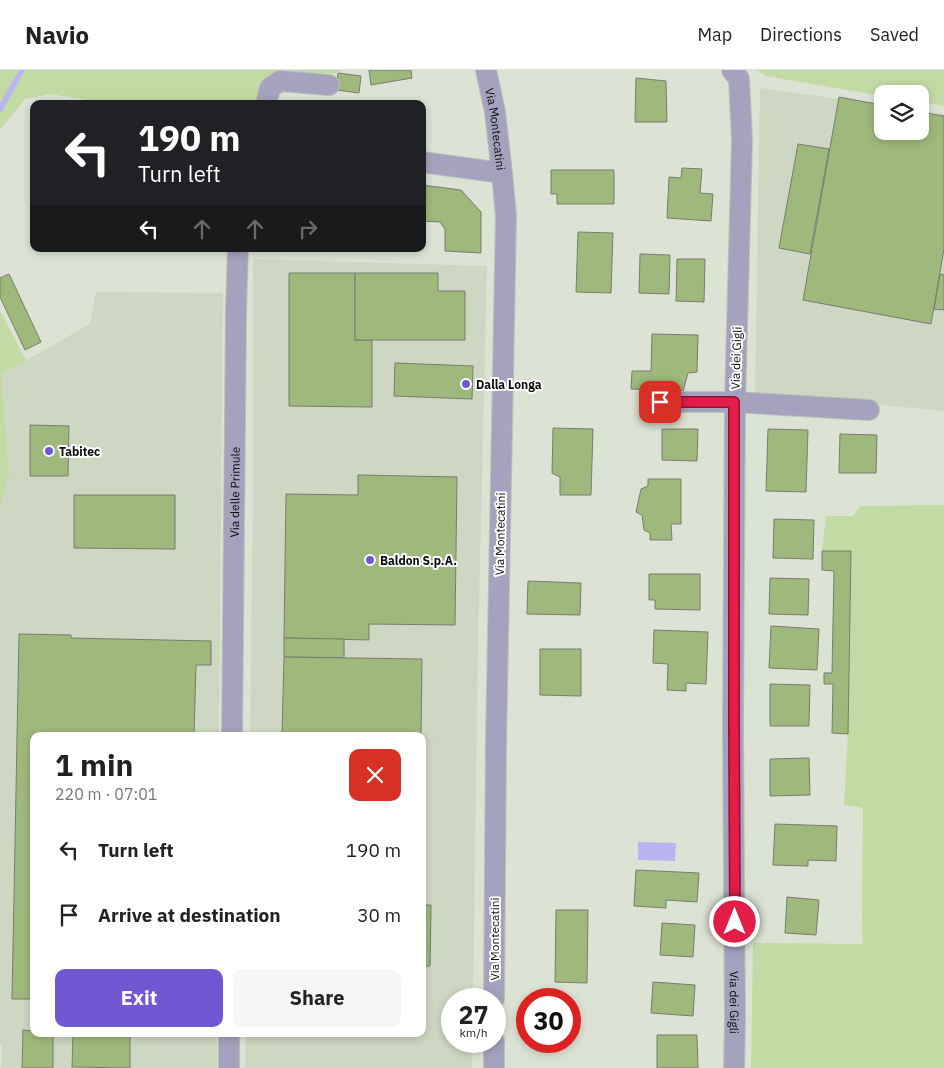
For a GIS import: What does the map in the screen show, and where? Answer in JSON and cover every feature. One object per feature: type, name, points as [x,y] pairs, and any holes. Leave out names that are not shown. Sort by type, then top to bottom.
[{"type":"street","name":"Via Montecatini","points":[[486,70],[495,112],[506,216],[496,742],[494,988]]},
{"type":"street","name":"Via dei Gigli","points":[[732,70],[739,79],[742,140],[734,402],[736,1021],[734,1068]]},
{"type":"street","points":[[267,100],[270,88],[280,81],[329,85]]},
{"type":"street","points":[[426,163],[502,173]]},
{"type":"street","name":"Via delle Primule","points":[[232,732],[238,252]]},
{"type":"street","points":[[660,402],[734,402],[869,410]]},
{"type":"street","points":[[228,1068],[229,1037]]},
{"type":"street","points":[[494,1053],[494,1068]]},
{"type":"shaded area","points":[[760,88],[874,104],[874,140],[929,140],[929,112],[944,114],[944,411],[755,393]]},
{"type":"shaded area","points":[[253,259],[487,266],[478,647],[473,988],[441,988],[441,1053],[472,1053],[472,1068],[245,1068],[246,1037],[426,1037],[426,732],[250,732]]},
{"type":"shaded area","points":[[96,292],[223,293],[219,732],[30,732],[30,1037],[217,1037],[217,1068],[1,1068],[0,508],[9,472],[2,374],[90,324]]},
{"type":"shaded area","points":[[638,842],[676,843],[675,861],[638,860]]},
{"type":"green space","points":[[0,70],[342,70],[336,73],[274,74],[258,100],[88,100],[51,94],[25,99],[0,130]]},
{"type":"green space","points":[[757,70],[944,70],[944,106],[929,104],[929,85],[874,85],[874,95],[766,76]]},
{"type":"green space","points":[[0,310],[26,361],[2,374],[9,473],[0,508]]},
{"type":"green space","points":[[944,505],[944,1068],[751,1068],[753,943],[863,944],[863,808],[844,805],[848,734],[851,552],[822,551],[826,516],[853,516],[860,506]]},
{"type":"building","points":[[369,70],[411,70],[412,78],[371,85]]},
{"type":"building","points":[[338,73],[361,76],[359,93],[336,90]]},
{"type":"building","points":[[636,78],[666,81],[667,122],[635,122]]},
{"type":"building","points":[[839,97],[874,104],[874,140],[929,140],[929,114],[944,116],[944,249],[931,324],[803,300]]},
{"type":"building","points":[[798,144],[829,149],[810,254],[779,248]]},
{"type":"building","points":[[682,168],[702,169],[700,193],[713,194],[711,221],[667,218],[669,177],[681,178]]},
{"type":"building","points":[[551,170],[614,170],[614,204],[557,204],[557,194],[551,194]]},
{"type":"building","points":[[426,186],[461,190],[481,212],[481,253],[445,251],[445,229],[440,222],[426,221]]},
{"type":"building","points":[[578,232],[613,233],[611,293],[576,292]]},
{"type":"building","points":[[640,254],[670,255],[669,294],[639,293]]},
{"type":"building","points":[[677,259],[705,259],[704,302],[676,301]]},
{"type":"building","points":[[289,273],[355,273],[355,340],[372,340],[372,407],[289,406]]},
{"type":"building","points":[[355,273],[438,273],[438,291],[465,291],[465,340],[355,340]]},
{"type":"building","points":[[9,274],[41,342],[25,350],[0,297],[0,278]]},
{"type":"building","points":[[940,274],[944,275],[944,310],[934,309]]},
{"type":"building","points":[[652,334],[698,335],[697,372],[688,373],[683,391],[631,389],[632,371],[651,371]]},
{"type":"building","points":[[395,363],[473,366],[472,399],[394,396]]},
{"type":"building","name":"Tabitec","points":[[30,425],[69,426],[68,476],[30,476]]},
{"type":"building","points":[[553,428],[593,429],[591,495],[560,495],[560,477],[552,473]]},
{"type":"building","points":[[662,429],[698,429],[697,461],[662,460]]},
{"type":"building","points":[[768,429],[808,430],[806,492],[766,491]]},
{"type":"building","points":[[840,434],[877,435],[876,473],[839,473]]},
{"type":"building","name":"Baldon S.p.A.","points":[[358,475],[457,477],[455,625],[369,624],[369,640],[284,638],[286,494],[358,495]]},
{"type":"building","points":[[648,479],[681,479],[681,524],[671,524],[672,540],[650,540],[650,533],[644,530],[642,515],[636,512],[641,489],[648,486]]},
{"type":"building","points":[[74,495],[175,495],[175,549],[74,548]]},
{"type":"building","points":[[774,519],[814,520],[813,559],[773,558]]},
{"type":"building","points":[[822,551],[851,551],[848,734],[832,733],[833,684],[824,684],[824,673],[832,673],[834,571],[822,570]]},
{"type":"building","points":[[649,574],[700,574],[700,610],[655,609],[655,600],[649,600]]},
{"type":"building","points":[[770,578],[809,579],[808,615],[769,614]]},
{"type":"building","points":[[528,581],[581,583],[580,615],[527,614]]},
{"type":"building","points":[[771,626],[819,629],[817,670],[769,668]]},
{"type":"building","points":[[654,630],[708,632],[706,684],[686,683],[686,691],[667,690],[668,664],[653,663]]},
{"type":"building","points":[[19,634],[71,635],[71,638],[211,641],[211,665],[196,665],[194,732],[30,732],[30,999],[12,999]]},
{"type":"building","points":[[284,638],[344,639],[344,658],[284,657]]},
{"type":"building","points":[[540,649],[581,649],[581,696],[540,695]]},
{"type":"building","points":[[284,657],[422,659],[421,732],[282,732]]},
{"type":"building","points":[[770,684],[810,685],[809,726],[770,726]]},
{"type":"building","points":[[809,758],[810,795],[770,796],[770,759]]},
{"type":"building","points":[[775,824],[837,826],[836,861],[808,860],[808,866],[773,865]]},
{"type":"building","points":[[636,870],[699,873],[697,902],[666,900],[666,908],[634,906]]},
{"type":"building","points":[[787,897],[819,900],[816,935],[785,933]]},
{"type":"building","points":[[426,905],[431,905],[430,966],[426,966]]},
{"type":"building","points":[[556,910],[588,910],[587,983],[555,982]]},
{"type":"building","points":[[662,923],[695,925],[693,957],[660,955]]},
{"type":"building","points":[[653,982],[695,985],[693,1016],[651,1013]]},
{"type":"building","points":[[23,1030],[30,1031],[30,1037],[53,1037],[53,1068],[22,1068]]},
{"type":"building","points":[[657,1035],[697,1035],[698,1068],[657,1068]]},
{"type":"building","points":[[73,1037],[130,1037],[130,1068],[72,1067]]},
{"type":"waterway","points":[[0,109],[22,70]]},
{"type":"place","name":"Dalla Longa","points":[[466,384]]},
{"type":"place","name":"Tabitec","points":[[49,451]]},
{"type":"place","name":"Baldon S.p.A.","points":[[370,560]]},
{"type":"route","points":[[660,402],[734,402],[735,922]]}]
